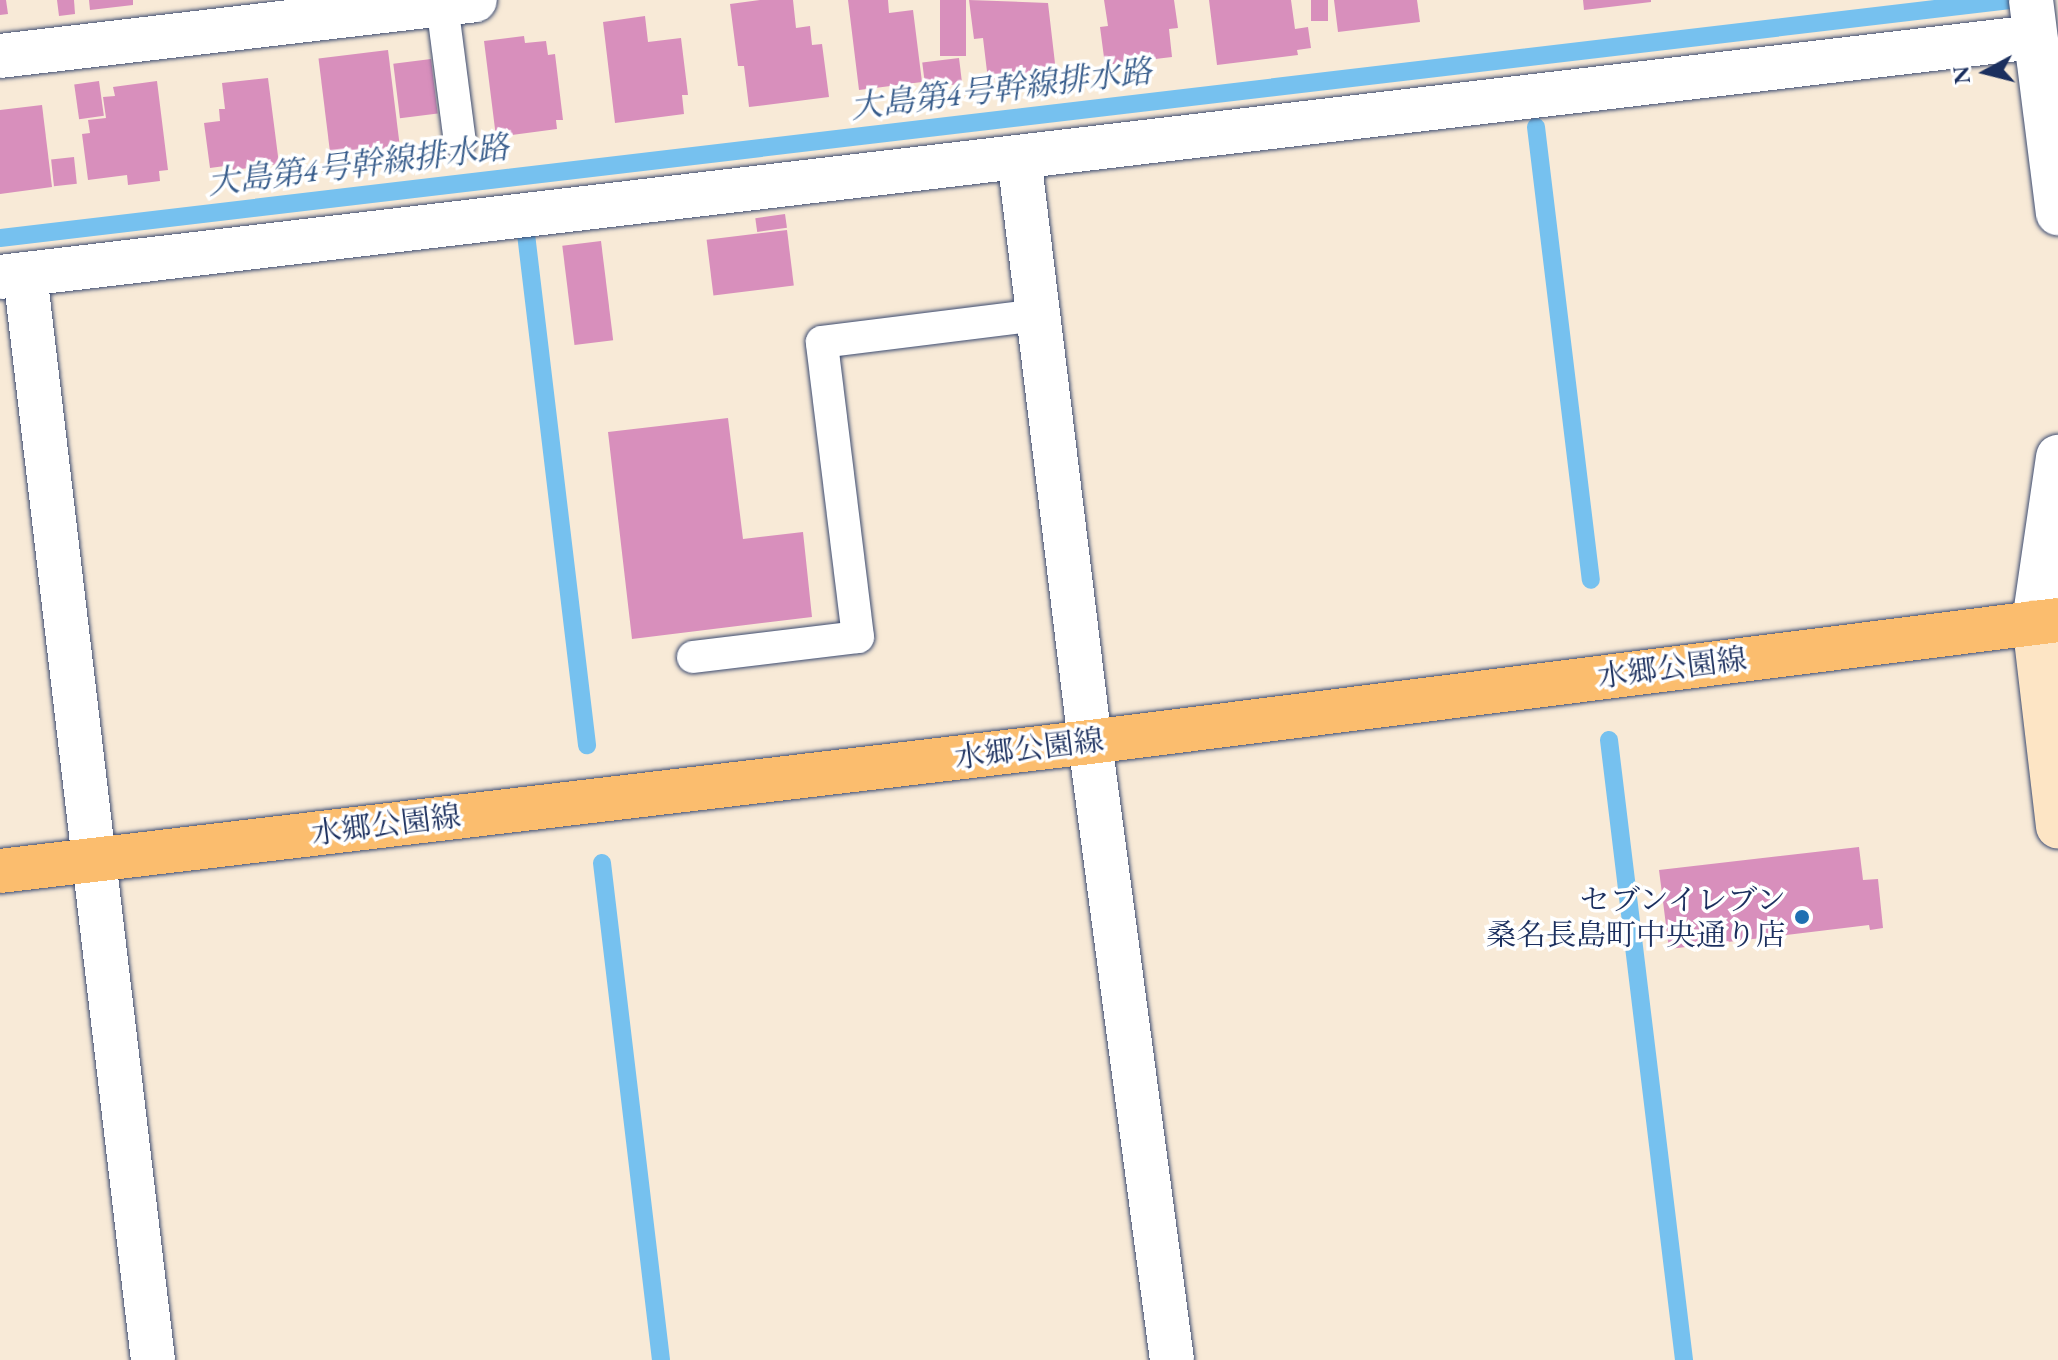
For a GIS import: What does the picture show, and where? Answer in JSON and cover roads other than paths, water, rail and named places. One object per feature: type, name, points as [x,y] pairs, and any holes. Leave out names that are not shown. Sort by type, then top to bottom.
[{"type":"main road","name":"水郷公園線","points":[[0,871],[1090,742],[2046,621]]},
{"type":"street","points":[[0,56],[455,2]]},
{"type":"street","points":[[153,1360],[94,860],[13,275],[1019,157],[2033,22],[2058,213]]},
{"type":"street","points":[[1019,157],[1090,742],[1172,1360]]},
{"type":"street","points":[[2058,457],[2046,621],[2058,827]]},
{"type":"lane","points":[[455,2],[460,142]]},
{"type":"lane","points":[[693,657],[858,637],[822,342],[1039,315]]},
{"type":"waterway","name":"大島第4号幹線排水路","points":[[0,238],[2010,0]]},
{"type":"waterway","points":[[1536,127],[1591,580]]},
{"type":"waterway","points":[[526,234],[587,745]]},
{"type":"waterway","points":[[1609,740],[1684,1360]]},
{"type":"waterway","points":[[602,863],[661,1360]]},
{"type":"place","name":"セブンイレブン 桑名長島町中央通り店","points":[[1802,917]]}]
